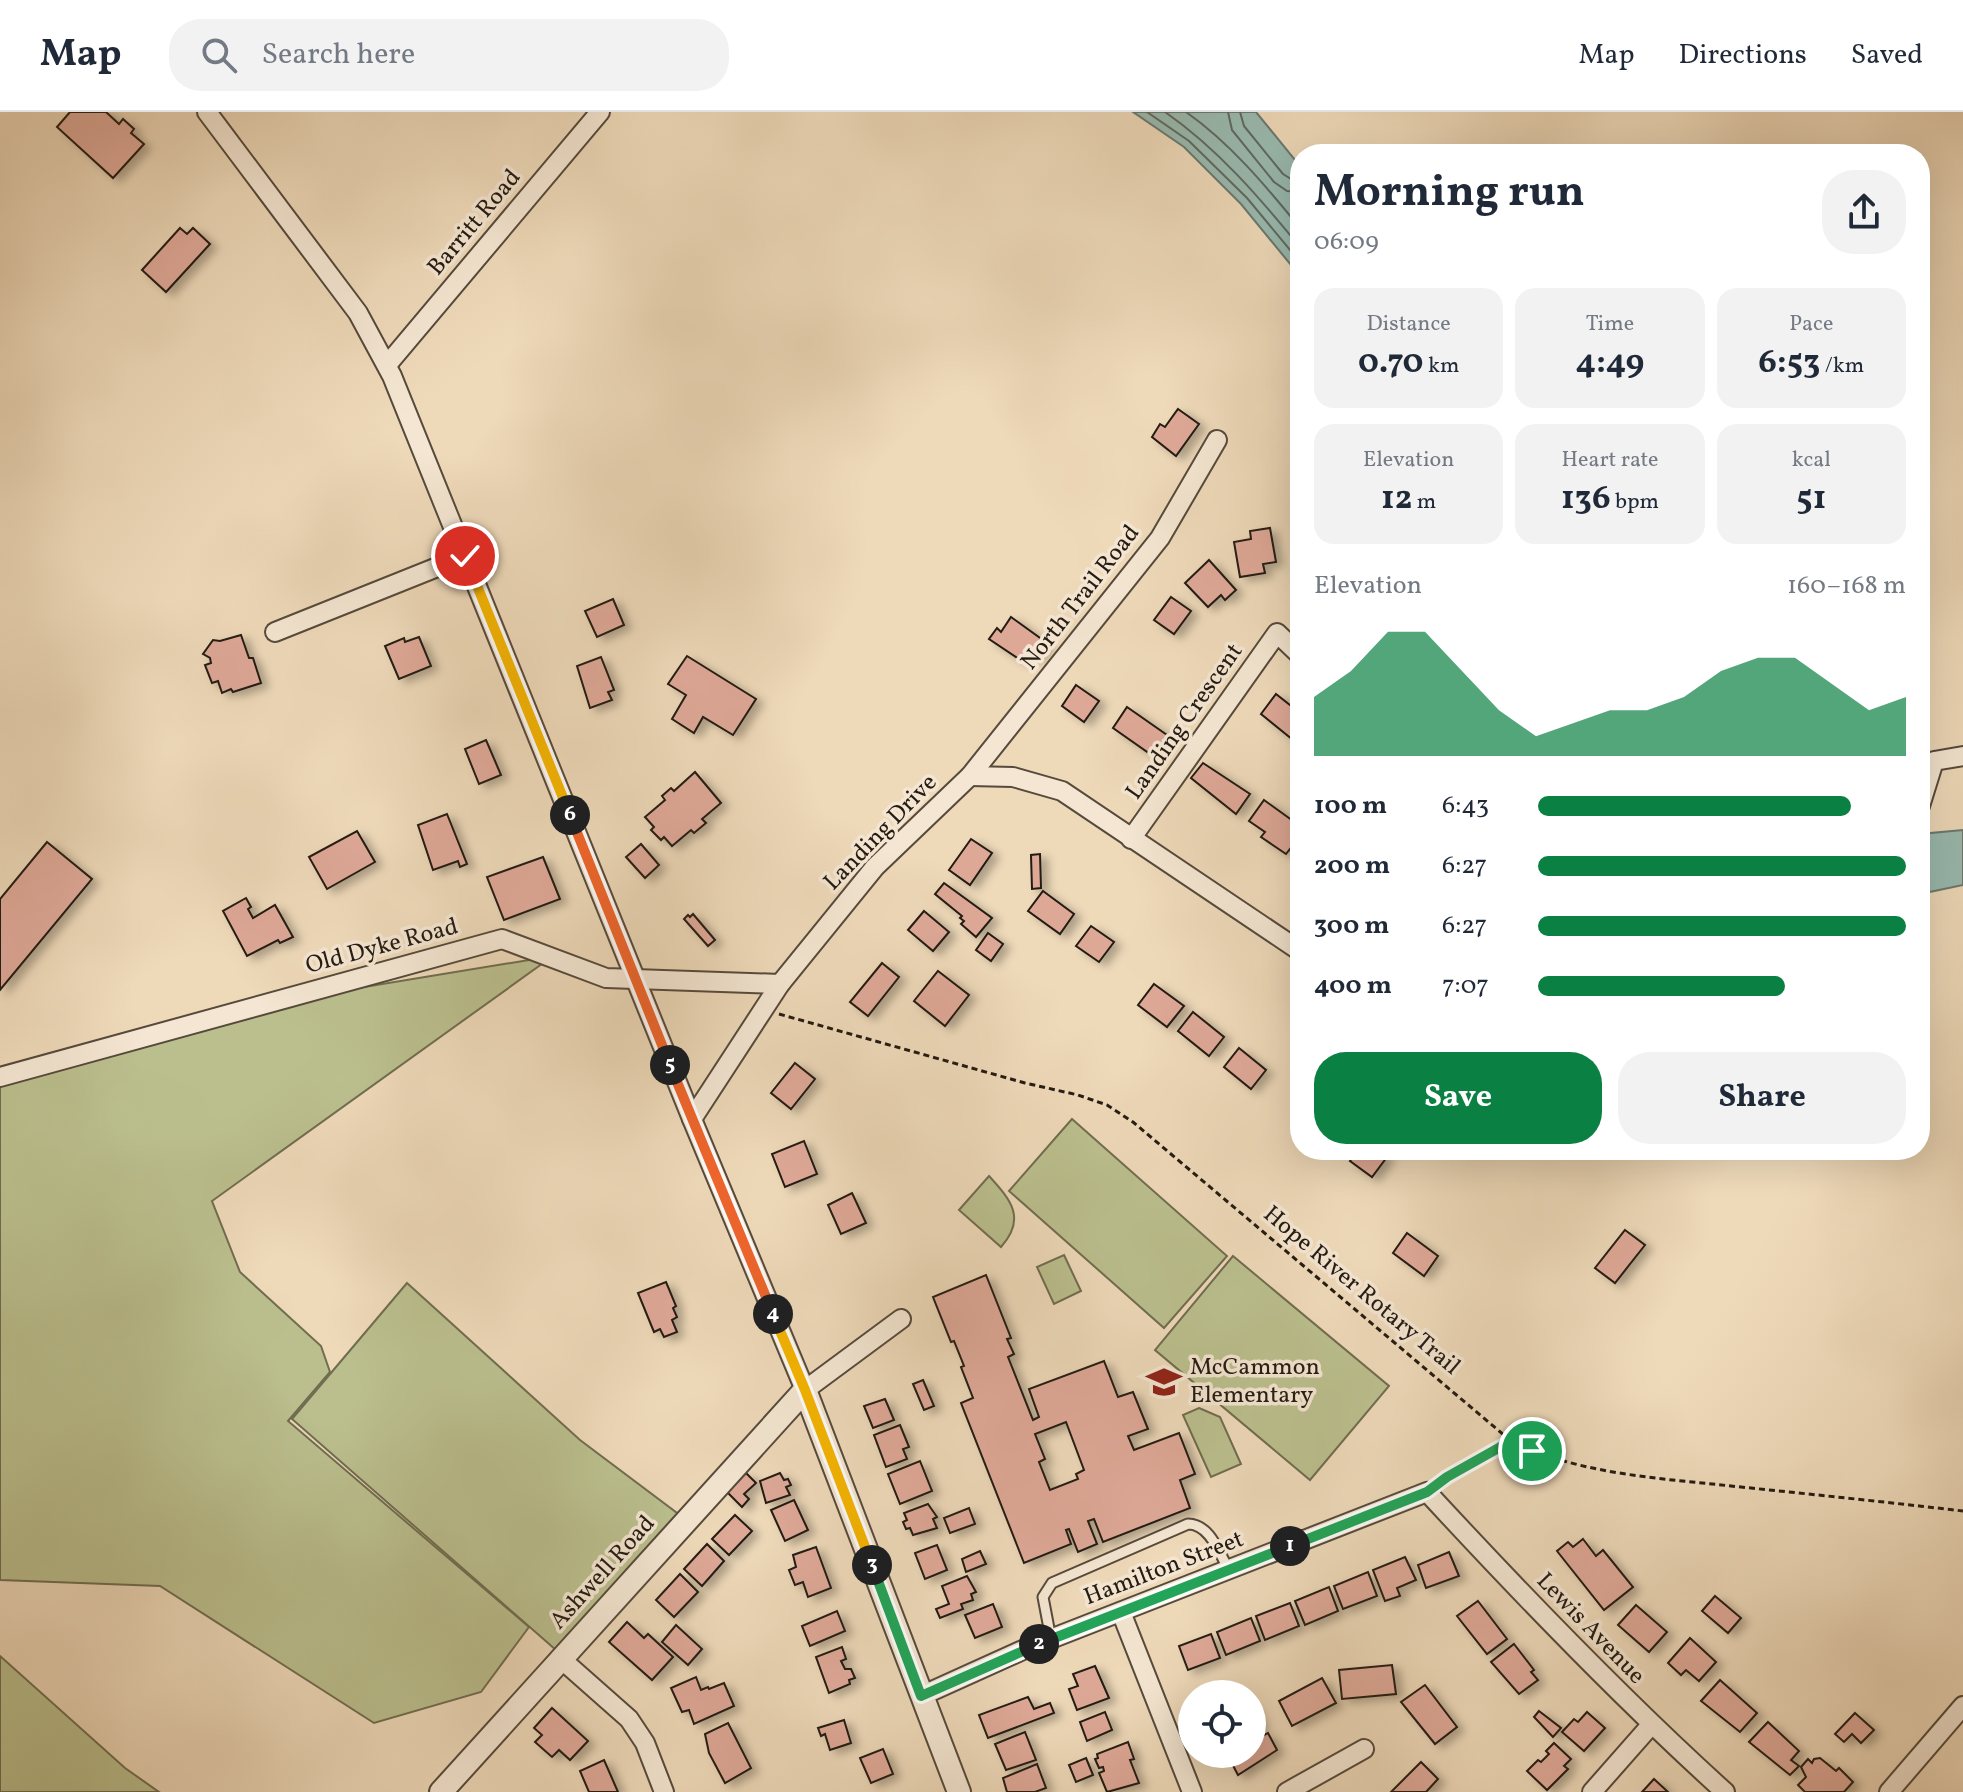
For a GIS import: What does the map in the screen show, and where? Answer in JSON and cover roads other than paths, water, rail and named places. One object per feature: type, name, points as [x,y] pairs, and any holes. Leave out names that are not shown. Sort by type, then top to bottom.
[{"type":"street","points":[[207,112],[358,313],[387,365],[805,1390],[959,1792]]},
{"type":"street","name":"Barritt Road","points":[[387,365],[600,112]]},
{"type":"street","name":"North Trail Road","points":[[970,776],[1160,538],[1217,440]]},
{"type":"street","points":[[275,632],[465,556]]},
{"type":"street","name":"Landing Crescent","points":[[1131,839],[1277,633],[1290,645]]},
{"type":"street","points":[[1930,774],[1934,761],[1963,756]]},
{"type":"street","name":"Landing Drive","points":[[692,1119],[780,984],[875,867],[970,776],[1013,777],[1062,791],[1290,944]]},
{"type":"street","name":"Old Dyke Road","points":[[0,1077],[502,939],[606,978],[780,984]]},
{"type":"street","points":[[805,1390],[901,1319]]},
{"type":"street","name":"Ashwell Road","points":[[441,1792],[805,1390]]},
{"type":"street","name":"Hamilton Street","points":[[921,1696],[1051,1639],[1427,1492]]},
{"type":"street","name":"Lewis Avenue","points":[[1427,1492],[1554,1629],[1651,1725],[1725,1792]]},
{"type":"street","points":[[1121,1612],[1192,1792]]},
{"type":"street","points":[[560,1658],[629,1719],[645,1743],[664,1792]]},
{"type":"street","points":[[1889,1792],[1963,1706]]},
{"type":"street","points":[[1592,1792],[1651,1725]]},
{"type":"street","points":[[1287,1792],[1364,1749]]},
{"type":"lane","points":[[1051,1639],[1043,1597],[1052,1583],[1188,1524],[1197,1524],[1206,1530],[1229,1570]]},
{"type":"water","points":[[1133,112],[1256,112],[1290,154],[1290,264],[1241,204],[1184,147]]},
{"type":"water","points":[[1963,830],[1963,885],[1930,892],[1930,833]]},
{"type":"place","name":"McCammon Elementary","points":[[1164,1382]]}]
